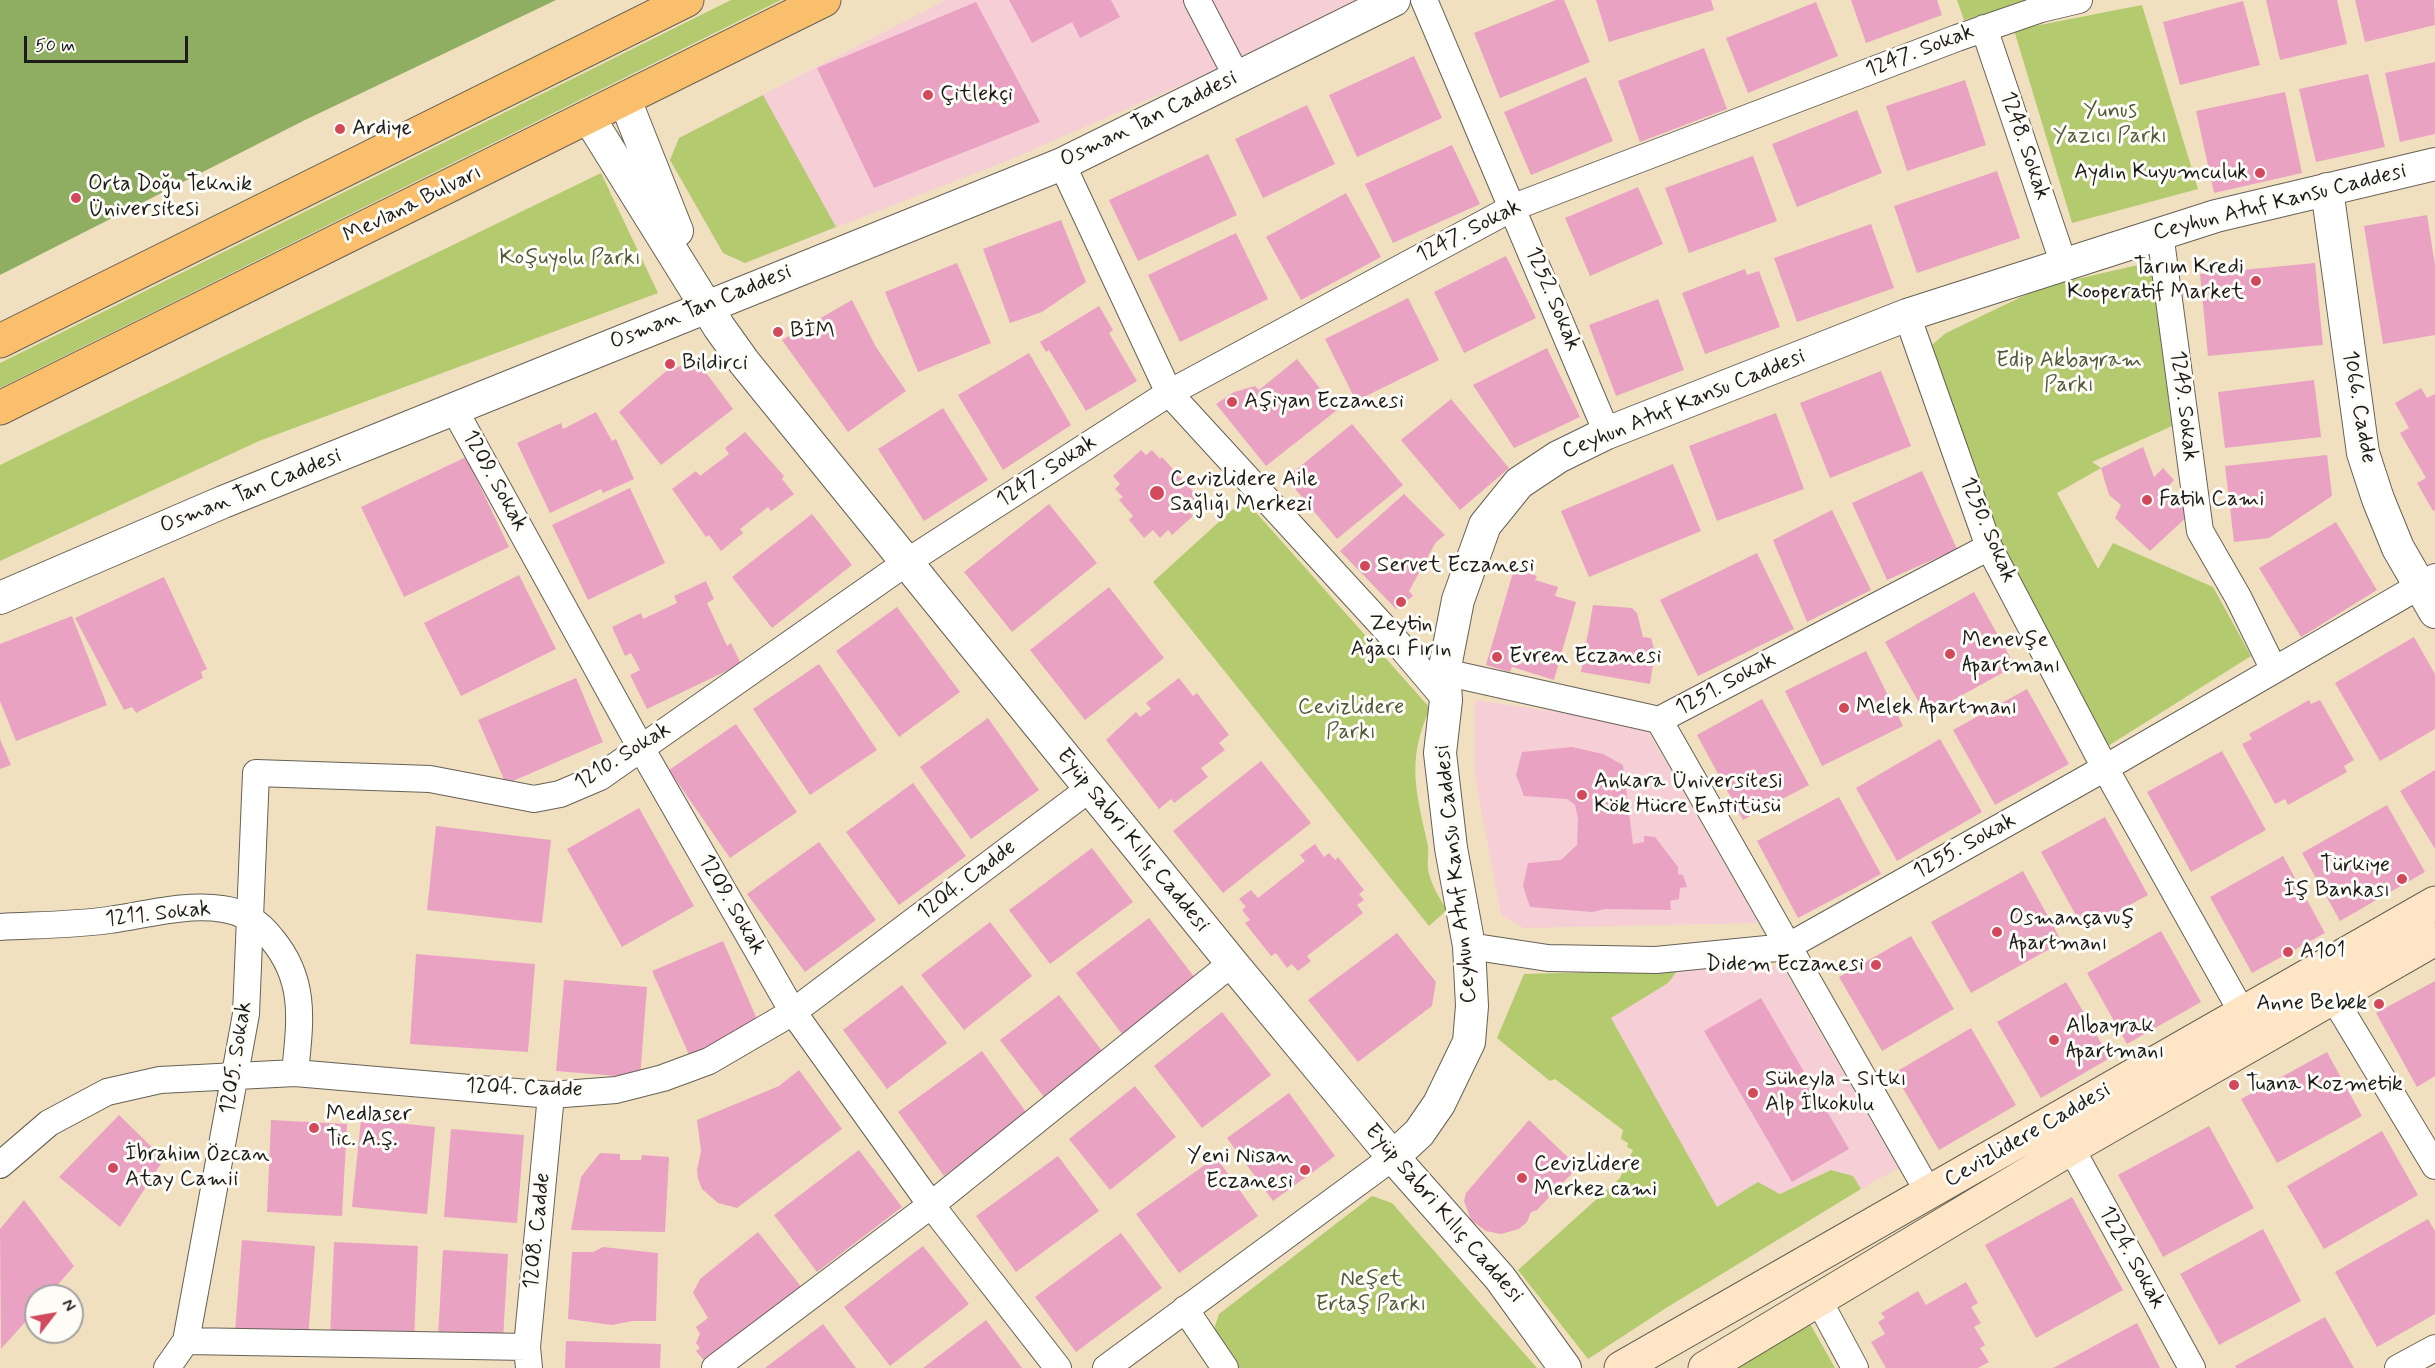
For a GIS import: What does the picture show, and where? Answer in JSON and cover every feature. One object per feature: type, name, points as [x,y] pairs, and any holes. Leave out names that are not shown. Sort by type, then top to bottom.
[{"type":"highway","points":[[0,340],[687,0]]},
{"type":"highway","name":"Mevlana Bulvarı","points":[[0,408],[824,0]]},
{"type":"main road","name":"Cevizlidere Caddesi","points":[[1621,1368],[2435,903]]},
{"type":"main road","name":"Cevizlidere Caddesi","points":[[1705,1368],[2071,1148],[2435,939]]},
{"type":"street","points":[[1197,0],[1237,77]]},
{"type":"street","name":"Osman Tan Caddesi","points":[[0,598],[224,502],[1062,164],[1394,0]]},
{"type":"street","name":"1252. Sokak","points":[[1424,0],[1514,207],[1607,433]]},
{"type":"street","name":"1247. Sokak","points":[[907,562],[1169,393],[1514,207],[1984,28],[2079,0]]},
{"type":"street","name":"1248. Sokak","points":[[1984,28],[2064,264]]},
{"type":"street","name":"Eyüp Sabri Kılıç Caddesi","points":[[625,100],[632,160]]},
{"type":"street","name":"Eyüp Sabri Kılıç Caddesi","points":[[589,118],[632,160],[707,307],[744,362],[1232,963],[1393,1157],[1500,1278],[1565,1368]]},
{"type":"street","points":[[1062,164],[1169,393],[1391,634],[1445,686]]},
{"type":"street","name":"Ceyhun Atuf Kansu Caddesi","points":[[1107,1368],[1393,1157],[1419,1133],[1439,1104],[1469,1042],[1472,1006],[1469,946],[1451,848],[1440,753],[1445,686],[1458,600],[1485,525],[1519,483],[1558,456],[1607,433],[1907,315],[2160,233],[2327,189],[2435,164]]},
{"type":"street","name":"1066. Cadde","points":[[2327,189],[2363,453],[2387,524],[2427,581],[2435,612]]},
{"type":"street","name":"1249. Sokak","points":[[2160,233],[2200,531],[2238,597],[2274,670]]},
{"type":"street","name":"1250. Sokak","points":[[1907,315],[1989,547],[2105,768],[2243,1014]]},
{"type":"street","name":"1209. Sokak","points":[[454,409],[641,748],[793,1012],[931,1205],[1058,1368]]},
{"type":"street","name":"1251. Sokak","points":[[1445,686],[1659,720],[1989,547]]},
{"type":"street","name":"1210. Sokak","points":[[256,773],[430,779],[534,799],[560,794],[585,784],[641,748],[907,562]]},
{"type":"street","name":"1255. Sokak","points":[[1469,946],[1548,958],[1656,960],[1787,947],[2105,768],[2427,581]]},
{"type":"street","points":[[1659,720],[1929,1193]]},
{"type":"street","name":"1205. Sokak","points":[[167,1368],[186,1341],[246,1014],[256,773]]},
{"type":"street","name":"1204. Cadde","points":[[0,1165],[49,1123],[107,1092],[159,1080],[235,1074],[295,1073],[551,1095],[616,1090],[663,1078],[709,1061],[793,1012],[1089,789]]},
{"type":"street","name":"1211. Sokak","points":[[0,927],[106,921],[199,909],[222,909],[251,918]]},
{"type":"street","points":[[251,918],[287,957],[298,988],[300,1021],[295,1073]]},
{"type":"street","points":[[715,1368],[931,1205],[1232,963]]},
{"type":"street","points":[[2333,997],[2435,1166]]},
{"type":"street","name":"1208. Cadde","points":[[528,1357],[551,1095]]},
{"type":"street","name":"1224. Sokak","points":[[2071,1148],[2192,1368]]},
{"type":"street","points":[[1818,1299],[1855,1368]]},
{"type":"street","points":[[1185,1310],[1225,1368]]},
{"type":"street","points":[[186,1341],[528,1357]]},
{"type":"street","points":[[2398,1368],[2435,1348]]},
{"type":"shaded area","points":[[946,0],[1377,0],[1009,160],[745,263],[723,253],[670,160],[679,138]]},
{"type":"shaded area","name":"Ankara Üniversitesi Kök Hücre Enstitüsü","points":[[1475,700],[1628,722],[1648,731],[1758,923],[1524,928],[1501,915],[1474,772]]},
{"type":"shaded area","name":"Süheyla - Sıtkı Alp İlkokulu","points":[[1782,966],[1898,1168],[1861,1189],[1853,1176],[1831,1170],[1780,1194],[1758,1182],[1717,1207],[1608,1019],[1668,983],[1678,970]]},
{"type":"green space","name":"Orta Doğu Teknik Üniversitesi","points":[[0,0],[556,0],[303,121],[0,275]]},
{"type":"green space","points":[[731,0],[781,0],[0,388],[0,363]]},
{"type":"green space","points":[[1957,0],[2036,0],[1964,20]]},
{"type":"green space","name":"Yunus Yazıcı Parkı","points":[[2142,5],[2198,189],[2072,223],[2014,30]]},
{"type":"green space","points":[[763,95],[836,227],[745,263],[723,253],[670,160],[679,138]]},
{"type":"green space","name":"Koşuyolu Parkı","points":[[601,173],[658,293],[259,441],[0,561],[0,465]]},
{"type":"green space","name":"Edip Akbayram Parkı","points":[[2151,262],[2172,426],[2092,462],[2101,468],[2057,493],[2098,569],[2113,543],[2213,587],[2251,656],[2108,746],[1998,549],[1927,349],[1946,333],[2042,287]]},
{"type":"green space","name":"Cevizlidere Parkı","points":[[1244,499],[1430,708],[1418,744],[1417,793],[1428,846],[1429,874],[1447,910],[1429,926],[1153,582]]},
{"type":"green space","points":[[1678,970],[1668,983],[1611,1018],[1717,1207],[1758,1182],[1780,1194],[1831,1170],[1853,1176],[1861,1189],[1666,1308],[1588,1359],[1518,1270],[1620,1178],[1633,1150],[1627,1147],[1628,1143],[1621,1139],[1623,1130],[1555,1079],[1550,1081],[1497,1038],[1524,974]]},
{"type":"green space","name":"Neşet Ertaş Parkı","points":[[1372,1196],[1392,1203],[1537,1368],[1238,1368],[1213,1332],[1219,1314]]},
{"type":"green space","points":[[1809,1322],[1835,1368],[1733,1368]]},
{"type":"building","points":[[1009,0],[1111,0],[1120,17],[1080,38],[1072,22],[1032,43]]},
{"type":"building","points":[[1556,0],[1564,0],[1590,62],[1500,98],[1474,33]]},
{"type":"building","points":[[1596,0],[1711,0],[1714,10],[1609,42]]},
{"type":"building","points":[[1851,0],[1937,0],[1942,15],[1866,43]]},
{"type":"building","points":[[2266,0],[2337,0],[2347,44],[2280,60]]},
{"type":"building","points":[[2355,0],[2434,0],[2435,25],[2365,42]]},
{"type":"building","points":[[2243,1],[2260,65],[2180,85],[2163,22]]},
{"type":"building","name":"Çitlekçi","points":[[976,2],[1040,122],[874,188],[817,68]]},
{"type":"building","points":[[1816,2],[1838,56],[1748,93],[1726,38]]},
{"type":"building","points":[[1704,48],[1727,109],[1640,142],[1618,81]]},
{"type":"building","points":[[1414,56],[1442,118],[1357,157],[1329,95]]},
{"type":"building","points":[[2435,62],[2435,134],[2400,142],[2385,73]]},
{"type":"building","points":[[2368,74],[2385,147],[2316,162],[2299,89]]},
{"type":"building","points":[[1586,77],[1613,141],[1531,175],[1504,112]]},
{"type":"building","points":[[1965,80],[1986,145],[1907,171],[1886,106]]},
{"type":"building","points":[[2285,92],[2302,173],[2214,193],[2196,111]]},
{"type":"building","points":[[1307,105],[1335,164],[1263,198],[1235,139]]},
{"type":"building","points":[[1857,110],[1882,173],[1797,207],[1772,144]]},
{"type":"building","points":[[1452,145],[1480,204],[1393,243],[1365,184]]},
{"type":"building","points":[[1208,154],[1237,215],[1138,261],[1109,200]]},
{"type":"building","points":[[1753,156],[1777,221],[1689,253],[1665,188]]},
{"type":"building","points":[[1997,171],[2020,238],[1917,273],[1894,206]]},
{"type":"building","points":[[1638,187],[1663,244],[1590,276],[1565,218]]},
{"type":"building","points":[[1346,193],[1381,257],[1301,300],[1266,237]]},
{"type":"building","points":[[2427,215],[2435,265],[2435,335],[2383,344],[2364,226]]},
{"type":"building","points":[[1061,220],[1086,282],[1042,312],[1010,323],[983,249]]},
{"type":"building","points":[[1871,224],[1894,288],[1797,322],[1774,258]]},
{"type":"building","points":[[1236,233],[1268,299],[1180,342],[1148,275]]},
{"type":"building","points":[[1506,256],[1536,318],[1464,353],[1434,292]]},
{"type":"building","points":[[957,263],[991,343],[918,372],[885,292]]},
{"type":"building","points":[[2315,263],[2323,345],[2208,356],[2200,274]]},
{"type":"building","points":[[1745,269],[1747,275],[1759,271],[1780,327],[1705,354],[1682,293]]},
{"type":"building","points":[[1408,298],[1439,360],[1356,401],[1325,339]]},
{"type":"building","points":[[1658,299],[1684,370],[1616,396],[1589,325]]},
{"type":"building","points":[[852,300],[876,347],[906,391],[848,432],[782,340]]},
{"type":"building","points":[[1099,306],[1113,330],[1109,333],[1137,381],[1086,411],[1049,350],[1046,352],[1040,342]]},
{"type":"building","points":[[1547,348],[1580,417],[1514,448],[1473,385]]},
{"type":"building","points":[[1029,353],[1071,425],[1003,470],[958,395]]},
{"type":"building","points":[[1297,359],[1337,410],[1266,466],[1216,404],[1234,392],[1255,386],[1259,390]]},
{"type":"building","points":[[686,364],[704,370],[733,409],[661,465],[619,412],[665,372]]},
{"type":"building","points":[[1881,371],[1911,446],[1830,478],[1800,403]]},
{"type":"building","points":[[2314,380],[2321,437],[2225,448],[2218,392]]},
{"type":"building","points":[[2421,388],[2427,398],[2435,394],[2435,510],[2433,511],[2417,483],[2426,478],[2400,433],[2409,428],[2395,403]]},
{"type":"building","points":[[1451,399],[1509,468],[1460,510],[1401,440]]},
{"type":"building","points":[[943,408],[988,480],[924,521],[878,449]]},
{"type":"building","points":[[596,412],[612,441],[616,439],[634,479],[603,493],[601,489],[550,513],[517,443],[561,423],[563,429]]},
{"type":"building","points":[[1776,413],[1804,489],[1717,521],[1689,446]]},
{"type":"building","points":[[1352,424],[1403,485],[1337,539],[1286,478]]},
{"type":"building","points":[[745,432],[784,476],[782,479],[794,494],[771,511],[768,507],[740,529],[743,533],[721,551],[709,535],[706,537],[672,489],[696,471],[700,476],[729,454],[725,448]]},
{"type":"building","name":"Fatih Cami","points":[[2143,447],[2154,477],[2163,468],[2174,480],[2167,488],[2191,513],[2150,551],[2115,518],[2121,505],[2109,495],[2101,468]]},
{"type":"building","name":"Cevizlidere Aile Sağlığı Merkezi","points":[[1141,450],[1146,455],[1152,450],[1160,459],[1162,457],[1202,501],[1189,512],[1193,516],[1172,535],[1168,530],[1160,538],[1153,530],[1144,538],[1129,520],[1133,516],[1119,500],[1123,497],[1115,489],[1120,484],[1113,476]]},
{"type":"building","points":[[2327,455],[2332,496],[2269,538],[2234,542],[2225,466]]},
{"type":"building","points":[[466,457],[509,547],[404,597],[361,507]]},
{"type":"building","points":[[1673,464],[1701,531],[1589,577],[1561,511]]},
{"type":"building","points":[[1922,471],[1957,549],[1887,580],[1852,503]]},
{"type":"building","points":[[630,488],[665,563],[588,600],[552,525]]},
{"type":"building","points":[[1404,494],[1445,535],[1436,542],[1409,591],[1413,596],[1396,609],[1340,551]]},
{"type":"building","points":[[1049,504],[1097,563],[1012,632],[964,572]]},
{"type":"building","points":[[1832,510],[1871,590],[1807,622],[1773,540]]},
{"type":"building","points":[[812,514],[852,565],[772,628],[732,577]]},
{"type":"building","points":[[2336,522],[2377,590],[2301,637],[2259,568]]},
{"type":"building","points":[[1757,553],[1794,629],[1698,676],[1660,600]]},
{"type":"building","points":[[1514,569],[1537,576],[1535,580],[1558,587],[1555,596],[1576,602],[1554,680],[1512,667],[1510,672],[1486,665]]},
{"type":"building","points":[[519,575],[556,649],[461,696],[424,623]]},
{"type":"building","points":[[164,577],[207,669],[201,672],[203,678],[136,713],[132,707],[124,710],[75,618]]},
{"type":"building","points":[[706,581],[714,599],[707,603],[727,646],[731,643],[741,664],[647,709],[630,675],[640,670],[631,653],[625,656],[612,627],[641,613],[643,619],[677,603],[674,596]]},
{"type":"building","points":[[1109,587],[1164,658],[1085,720],[1030,650]]},
{"type":"building","name":"Menevşe Apartmanı","points":[[1974,592],[2015,666],[1926,715],[1885,642]]},
{"type":"building","points":[[1593,605],[1632,608],[1637,613],[1643,637],[1651,638],[1655,652],[1650,684],[1581,672]]},
{"type":"building","points":[[897,607],[960,692],[899,737],[836,651]]},
{"type":"building","points":[[72,616],[107,705],[16,741],[0,701],[0,644]]},
{"type":"building","points":[[2414,637],[2435,674],[2435,729],[2380,761],[2335,683]]},
{"type":"building","name":"Melek Apartmanı","points":[[1866,651],[1903,726],[1822,766],[1785,691]]},
{"type":"building","points":[[819,664],[877,750],[810,795],[753,709]]},
{"type":"building","points":[[576,678],[603,742],[506,784],[478,720]]},
{"type":"building","points":[[1179,678],[1193,696],[1197,693],[1229,735],[1219,743],[1225,750],[1201,768],[1208,777],[1174,803],[1171,799],[1159,809],[1106,740],[1136,712],[1140,717],[1151,709],[1146,703]]},
{"type":"building","points":[[2027,689],[2069,764],[1995,805],[1953,730]]},
{"type":"building","points":[[1762,699],[1809,785],[1743,820],[1697,735]]},
{"type":"building","points":[[2309,700],[2311,704],[2320,700],[2354,760],[2344,766],[2347,772],[2288,805],[2285,799],[2275,804],[2242,744],[2252,739],[2249,734]]},
{"type":"building","points":[[988,718],[1039,790],[971,839],[920,767]]},
{"type":"building","points":[[736,724],[797,812],[730,858],[669,770]]},
{"type":"building","points":[[0,739],[11,765],[0,769]]},
{"type":"building","points":[[1940,739],[1982,812],[1897,861],[1856,788]]},
{"type":"building","name":"Ankara Üniversitesi Kök Hücre Enstitüsü","points":[[1572,747],[1603,754],[1623,765],[1633,844],[1644,842],[1644,836],[1655,837],[1678,867],[1678,874],[1683,875],[1687,887],[1680,888],[1679,899],[1670,901],[1671,910],[1606,909],[1592,912],[1530,907],[1523,886],[1528,863],[1561,860],[1577,845],[1578,819],[1575,805],[1567,799],[1524,796],[1516,775],[1522,752]]},
{"type":"building","points":[[2222,751],[2266,830],[2191,872],[2147,792]]},
{"type":"building","points":[[1261,761],[1311,823],[1223,893],[1173,831]]},
{"type":"building","points":[[2435,770],[2435,849],[2400,791]]},
{"type":"building","points":[[913,783],[966,856],[899,905],[846,832]]},
{"type":"building","points":[[1839,797],[1881,874],[1798,918],[1757,841]]},
{"type":"building","points":[[2387,805],[2425,872],[2340,921],[2302,853]]},
{"type":"building","points":[[639,808],[694,906],[622,947],[567,849]]},
{"type":"building","points":[[2105,817],[2148,895],[2084,930],[2041,852]]},
{"type":"building","points":[[436,826],[551,840],[542,923],[427,910]]},
{"type":"building","points":[[819,842],[876,920],[805,972],[747,894]]},
{"type":"building","points":[[1315,844],[1324,857],[1329,853],[1335,860],[1338,857],[1364,890],[1359,894],[1364,900],[1357,905],[1363,913],[1307,956],[1311,961],[1298,971],[1292,964],[1287,968],[1276,953],[1271,956],[1245,923],[1250,920],[1242,910],[1246,907],[1239,899],[1251,890],[1258,898],[1305,861],[1300,855]]},
{"type":"building","points":[[1092,848],[1133,902],[1050,964],[1009,910]]},
{"type":"building","points":[[2283,856],[2325,933],[2252,973],[2210,897]]},
{"type":"building","name":"Osmançavuş Apartmanı","points":[[2023,871],[2062,942],[1971,993],[1931,922]]},
{"type":"building","points":[[1149,918],[1195,978],[1122,1034],[1076,973]]},
{"type":"building","points":[[990,922],[1032,976],[964,1030],[921,975]]},
{"type":"building","points":[[2161,931],[2201,1002],[2127,1044],[2087,973]]},
{"type":"building","points":[[1397,933],[1436,982],[1432,1006],[1358,1062],[1308,1000]]},
{"type":"building","points":[[1911,936],[1954,1009],[1882,1051],[1839,977]]},
{"type":"building","points":[[723,941],[760,1026],[690,1057],[652,971]]},
{"type":"building","points":[[416,954],[535,964],[528,1052],[410,1044]]},
{"type":"building","points":[[564,980],[647,987],[640,1078],[556,1071]]},
{"type":"building","points":[[2435,981],[2435,1076],[2417,1087],[2376,1013]]},
{"type":"building","name":"Albayrak Apartmanı","points":[[2066,982],[2110,1058],[2041,1098],[1997,1022]]},
{"type":"building","points":[[902,985],[947,1043],[887,1089],[843,1030]]},
{"type":"building","points":[[1059,995],[1103,1052],[1044,1097],[1000,1040]]},
{"type":"building","points":[[1761,998],[1849,1149],[1792,1182],[1704,1031]]},
{"type":"building","points":[[1222,1012],[1271,1075],[1202,1128],[1154,1066]]},
{"type":"building","points":[[1971,1028],[2016,1105],[1939,1150],[1894,1073]]},
{"type":"building","points":[[982,1051],[1028,1115],[944,1176],[898,1112]]},
{"type":"building","points":[[2327,1052],[2362,1116],[2277,1163],[2241,1099]]},
{"type":"building","points":[[799,1070],[842,1129],[737,1208],[718,1203],[702,1189],[698,1179],[697,1170],[701,1151],[697,1120],[779,1086]]},
{"type":"building","points":[[1135,1086],[1176,1137],[1110,1190],[1069,1139]]},
{"type":"building","points":[[1289,1093],[1335,1156],[1273,1201],[1227,1138]]},
{"type":"building","name":"İbrahim Özcan Atay Camii","points":[[119,1115],[164,1159],[120,1227],[59,1177]]},
{"type":"building","points":[[361,1119],[435,1127],[427,1214],[352,1207]]},
{"type":"building","points":[[271,1120],[347,1124],[342,1216],[267,1212]]},
{"type":"building","name":"Cevizlidere Merkez cami","points":[[1529,1120],[1578,1167],[1537,1210],[1531,1212],[1527,1222],[1519,1229],[1501,1234],[1486,1231],[1471,1220],[1464,1201],[1466,1193]]},
{"type":"building","points":[[2209,1126],[2254,1208],[2163,1257],[2118,1175]]},
{"type":"building","points":[[451,1129],[524,1135],[517,1223],[444,1217]]},
{"type":"building","points":[[2382,1131],[2418,1195],[2324,1249],[2287,1186]]},
{"type":"building","points":[[859,1150],[902,1207],[817,1272],[774,1215]]},
{"type":"building","points":[[600,1153],[620,1154],[620,1160],[641,1160],[642,1155],[669,1157],[665,1232],[571,1230],[581,1177]]},
{"type":"building","points":[[1058,1156],[1099,1211],[1016,1272],[976,1216]]},
{"type":"building","points":[[1216,1157],[1258,1216],[1179,1273],[1136,1214]]},
{"type":"building","points":[[2072,1197],[2123,1290],[2036,1338],[1985,1245]]},
{"type":"building","points":[[24,1200],[74,1266],[58,1284],[24,1284],[24,1323],[1,1349],[0,1229]]},
{"type":"building","points":[[2428,1219],[2435,1231],[2435,1314],[2377,1347],[2335,1272]]},
{"type":"building","points":[[2263,1229],[2301,1301],[2219,1345],[2180,1274]]},
{"type":"building","points":[[758,1232],[803,1289],[707,1364],[696,1351],[700,1348],[696,1343],[700,1334],[696,1327],[708,1318],[693,1293],[700,1279]]},
{"type":"building","points":[[1121,1233],[1162,1288],[1076,1352],[1035,1297]]},
{"type":"building","points":[[242,1240],[315,1246],[308,1339],[235,1332]]},
{"type":"building","points":[[334,1242],[418,1246],[414,1340],[330,1336]]},
{"type":"building","points":[[923,1246],[969,1304],[890,1366],[844,1307]]},
{"type":"building","points":[[603,1247],[658,1253],[656,1321],[632,1321],[612,1325],[568,1319],[572,1252],[593,1252]]},
{"type":"building","points":[[443,1250],[508,1254],[503,1340],[438,1336]]},
{"type":"building","points":[[1966,1282],[1978,1303],[1971,1307],[1981,1323],[1974,1327],[1985,1345],[1980,1348],[1989,1362],[1978,1368],[1886,1368],[1871,1342],[1885,1334],[1878,1322],[1885,1318],[1881,1313],[1918,1291],[1926,1305]]},
{"type":"building","points":[[2325,1317],[2354,1368],[2236,1368],[2235,1366]]},
{"type":"building","points":[[986,1320],[1022,1368],[923,1368]]},
{"type":"building","points":[[2137,1323],[2160,1368],[2053,1368]]},
{"type":"building","points":[[823,1324],[856,1368],[765,1368]]},
{"type":"building","points":[[566,1341],[661,1344],[660,1368],[565,1368]]},
{"type":"place","name":"Çitlekçi","points":[[928,95]]},
{"type":"place","name":"Ardiye","points":[[340,129]]},
{"type":"place","name":"Aydın Kuyumculuk","points":[[2260,173]]},
{"type":"place","name":"Orta Doğu Teknik Üniversitesi","points":[[76,198]]},
{"type":"place","name":"Tarım Kredi Kooperatif Market","points":[[2256,281]]},
{"type":"place","name":"BİM","points":[[778,332]]},
{"type":"place","name":"Bildirci","points":[[670,364]]},
{"type":"place","name":"Aşiyan Eczanesi","points":[[1232,402]]},
{"type":"place","name":"Cevizlidere Aile Sağlığı Merkezi","points":[[1157,493]]},
{"type":"place","name":"Fatih Cami","points":[[2147,500]]},
{"type":"place","name":"Servet Eczanesi","points":[[1365,566]]},
{"type":"place","name":"Zeytin Ağacı Fırın","points":[[1401,602]]},
{"type":"place","name":"Menevşe Apartmanı","points":[[1950,654]]},
{"type":"place","name":"Evren Eczanesi","points":[[1497,657]]},
{"type":"place","name":"Melek Apartmanı","points":[[1844,708]]},
{"type":"place","name":"Ankara Üniversitesi Kök Hücre Enstitüsü","points":[[1582,795]]},
{"type":"place","name":"Türkiye İş Bankası","points":[[2402,879]]},
{"type":"place","name":"Osmançavuş Apartmanı","points":[[1997,932]]},
{"type":"place","name":"A101","points":[[2288,952]]},
{"type":"place","name":"Didem Eczanesi","points":[[1876,965]]},
{"type":"place","name":"Anne Bebek","points":[[2379,1004]]},
{"type":"place","name":"Albayrak Apartmanı","points":[[2054,1040]]},
{"type":"place","name":"Tuana Kozmetik","points":[[2234,1085]]},
{"type":"place","name":"Süheyla - Sıtkı Alp İlkokulu","points":[[1753,1093]]},
{"type":"place","name":"Medlaser Tic. A.Ş.","points":[[314,1128]]},
{"type":"place","name":"İbrahim Özcan Atay Camii","points":[[113,1168]]},
{"type":"place","name":"Yeni Nisan Eczanesi","points":[[1305,1170]]},
{"type":"place","name":"Cevizlidere Merkez cami","points":[[1522,1178]]}]
